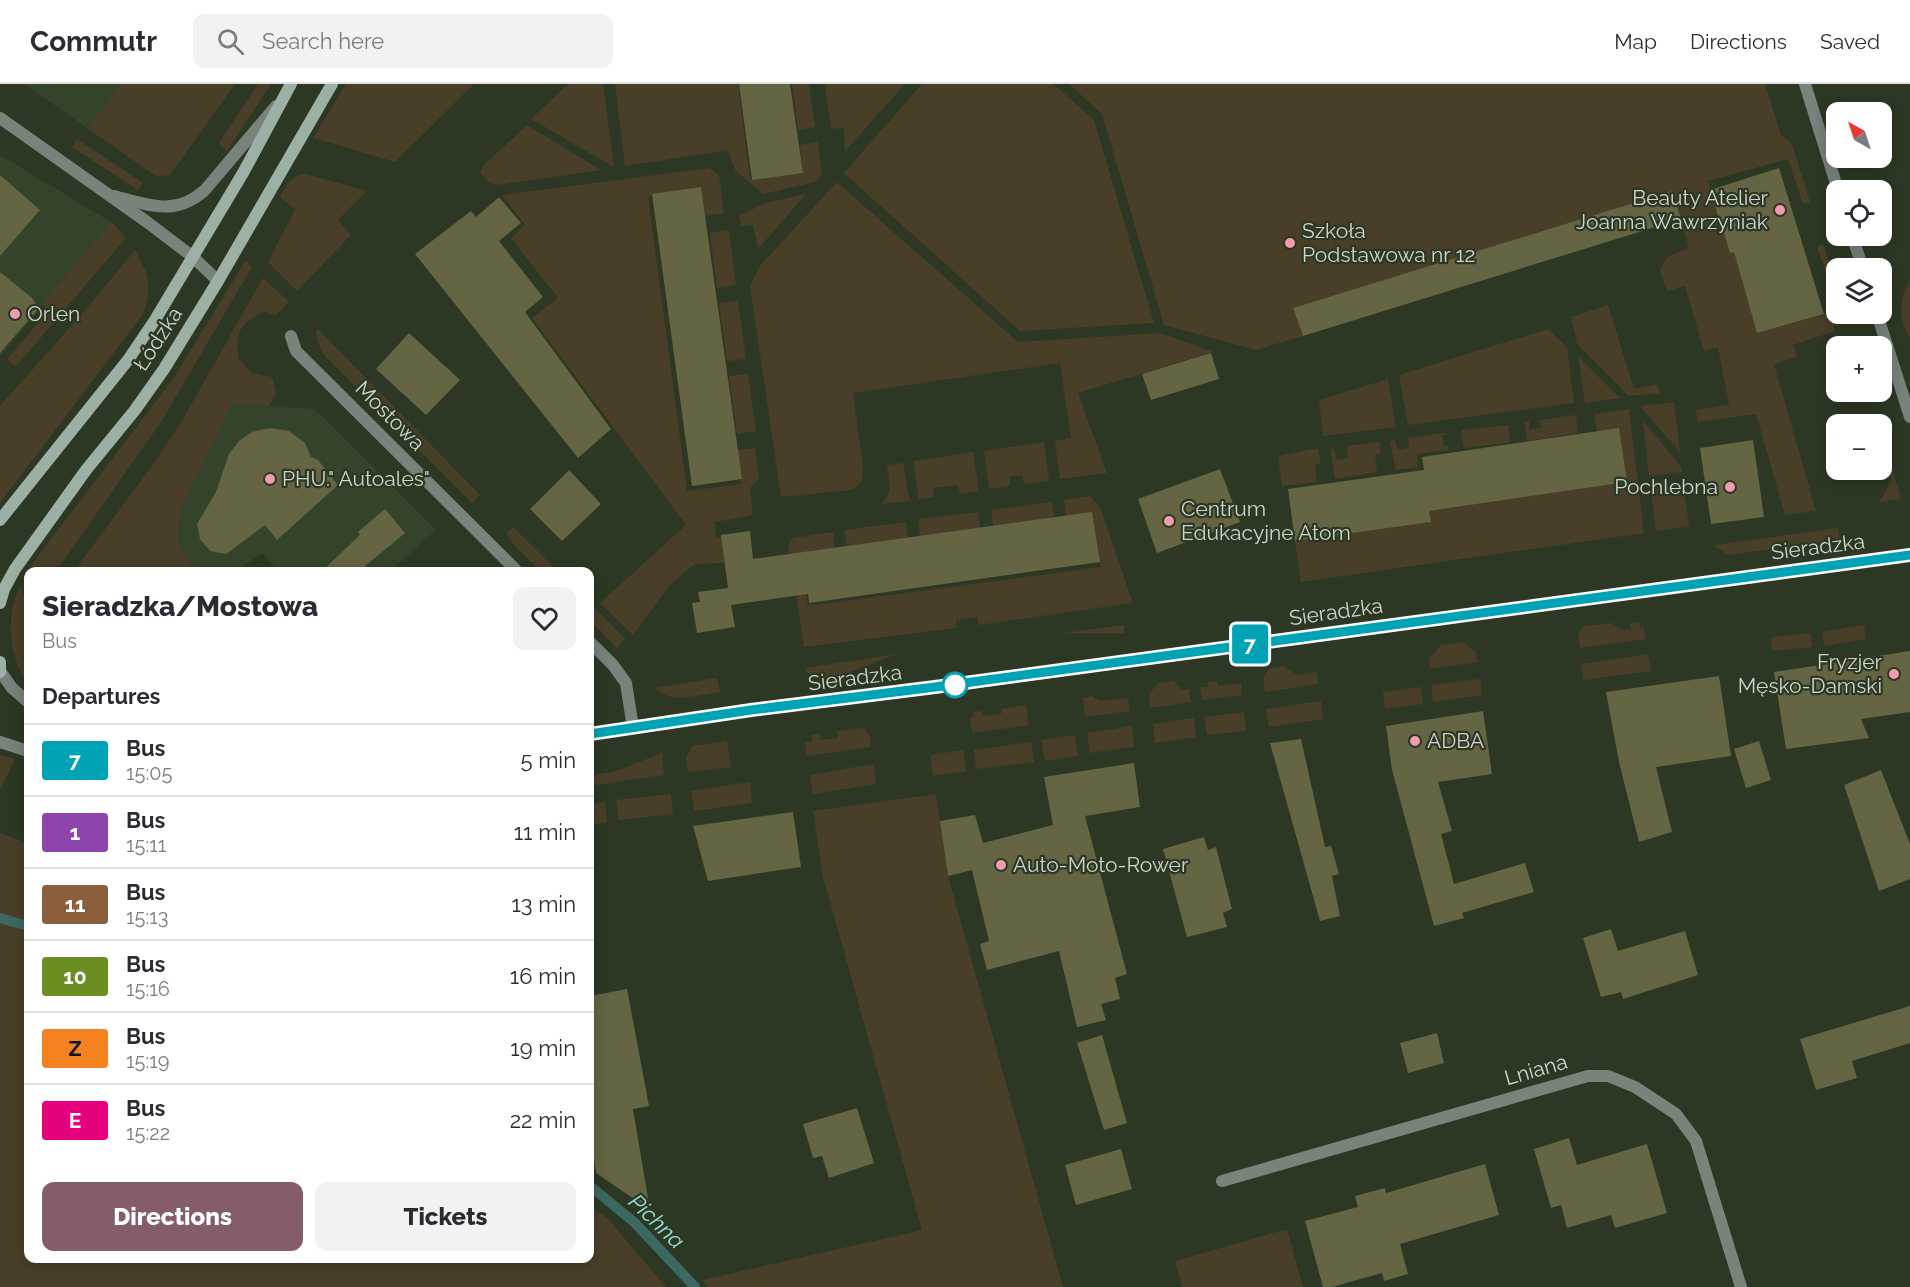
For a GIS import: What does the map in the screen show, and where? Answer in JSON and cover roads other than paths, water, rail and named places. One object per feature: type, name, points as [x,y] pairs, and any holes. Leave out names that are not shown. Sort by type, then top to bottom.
[{"type":"main road","name":"Łódzka","points":[[0,603],[4,589],[15,569],[86,470],[135,410],[164,369],[218,281],[332,84]]},
{"type":"main road","name":"Łódzka","points":[[0,520],[128,360],[155,320],[243,173],[288,90]]},
{"type":"main road","points":[[0,662],[0,672]]},
{"type":"street","points":[[1805,84],[1835,180]]},
{"type":"street","points":[[108,194],[157,208],[186,204],[196,199],[206,190],[288,90]]},
{"type":"street","points":[[0,118],[193,257],[218,281]]},
{"type":"street","points":[[1880,324],[1910,417]]},
{"type":"street","name":"Mostowa","points":[[291,336],[296,351],[513,567]]},
{"type":"street","name":"Sieradzka","points":[[594,733],[751,710],[1910,555]]},
{"type":"street","points":[[594,646],[613,665],[626,683],[633,728]]},
{"type":"street","points":[[0,672],[12,688],[24,698]]},
{"type":"street","points":[[0,742],[24,750]]},
{"type":"street","name":"Lniana","points":[[1222,1180],[1588,1076],[1608,1076],[1635,1087],[1665,1105],[1677,1114],[1696,1141],[1741,1287]]},
{"type":"waterway","name":"Pichna","points":[[0,918],[24,925]]},
{"type":"waterway","name":"Pichna","points":[[594,1189],[634,1222],[695,1287]]},
{"type":"place","name":"Beauty Atelier Joanna Wawrzyniak","points":[[1780,210]]},
{"type":"place","name":"Szkoła Podstawowa nr 12","points":[[1290,243]]},
{"type":"place","name":"Orlen","points":[[15,314]]},
{"type":"place","name":"PHU.\" Autoales\"","points":[[270,479]]},
{"type":"place","name":"Pochlebna","points":[[1730,487]]},
{"type":"place","name":"Centrum Edukacyjne Atom","points":[[1169,521]]},
{"type":"place","name":"Fryzjer Męsko-Damski","points":[[1894,674]]},
{"type":"place","name":"ADBA","points":[[1415,741]]},
{"type":"place","name":"Auto-Moto-Rower","points":[[1001,865]]}]
